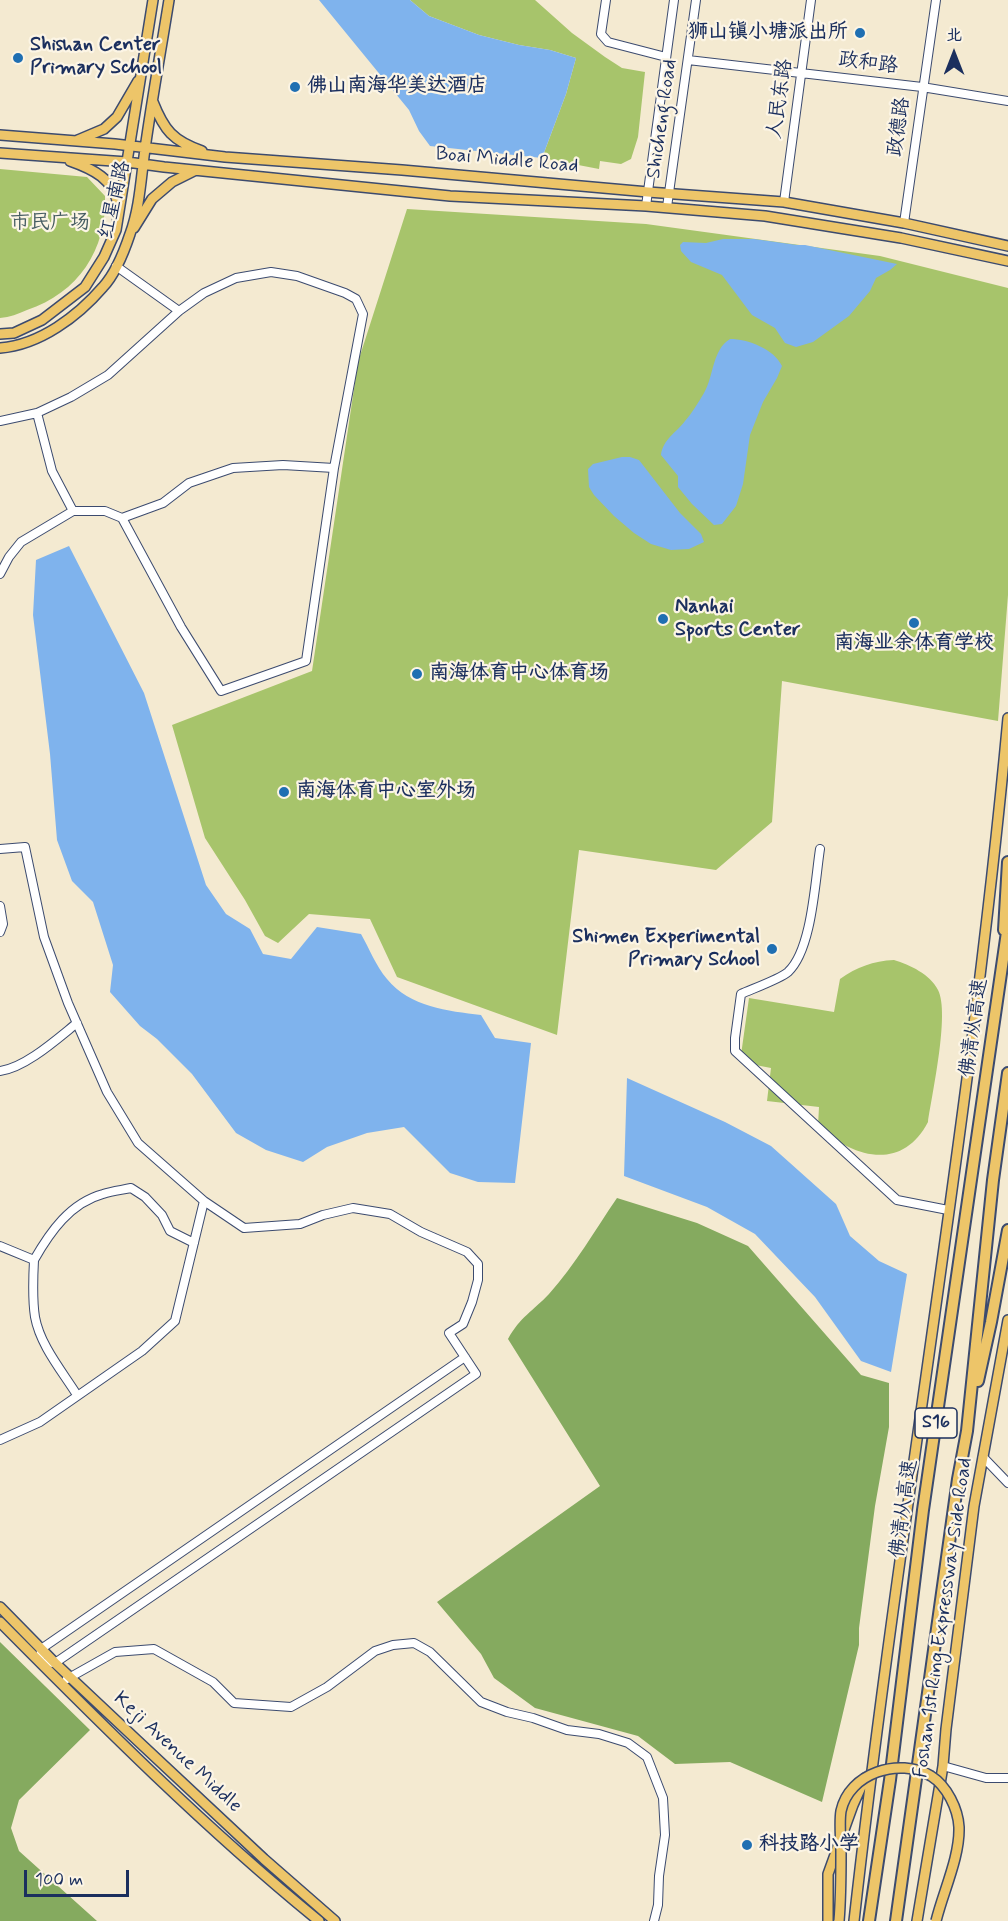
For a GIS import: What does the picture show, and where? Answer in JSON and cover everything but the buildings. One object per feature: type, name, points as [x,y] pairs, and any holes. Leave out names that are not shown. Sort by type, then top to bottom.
[{"type":"highway","points":[[1002,969],[1008,862]]},
{"type":"highway","name":"佛清从高速","points":[[869,1921],[890,1780],[923,1510],[1008,925]]},
{"type":"highway","name":"佛清从高速","points":[[896,1921],[958,1479],[967,1431],[993,1180],[1008,1073]]},
{"type":"highway","points":[[967,1431],[1008,1230]]},
{"type":"main road","points":[[0,334],[14,333],[42,320],[85,286],[104,257],[116,230],[153,0]]},
{"type":"main road","name":"红星南路","points":[[0,348],[10,348],[49,333],[79,310],[104,286],[116,266],[131,233],[169,0]]},
{"type":"main road","points":[[76,141],[104,129],[117,117],[141,76]]},
{"type":"main road","points":[[153,101],[162,124],[174,138],[187,146],[225,157]]},
{"type":"main road","name":"Boai Middle Road","points":[[0,135],[225,157],[784,202],[904,223],[1008,246]]},
{"type":"main road","name":"Boai Middle Road","points":[[0,153],[127,162],[450,196],[667,207],[765,216],[901,238],[1008,261]]},
{"type":"main road","points":[[62,158],[88,168],[105,178],[116,196],[119,211]]},
{"type":"main road","points":[[131,233],[152,199],[172,182],[196,170]]},
{"type":"main road","points":[[854,1921],[874,1756],[968,1077],[1002,791],[1008,718]]},
{"type":"main road","name":"Foshan 1st Ring Expressway Side Road","points":[[917,1921],[943,1766],[968,1550],[1008,1320]]},
{"type":"main road","name":"Keji Avenue Middle","points":[[0,1607],[70,1677],[264,1859],[335,1921]]},
{"type":"main road","name":"Keji Avenue Middle","points":[[0,1622],[206,1822],[319,1921]]},
{"type":"main road","points":[[828,1921],[828,1874],[874,1756]]},
{"type":"main road","points":[[839,1921],[842,1892],[841,1810],[849,1794],[863,1778],[881,1770],[897,1768],[911,1769],[931,1776],[946,1791],[959,1827],[957,1850],[936,1921]]},
{"type":"street","points":[[606,0],[601,34],[608,42],[666,57]]},
{"type":"street","name":"Shicheng Road","points":[[646,206],[674,0]]},
{"type":"street","name":"Shicheng Road","points":[[667,207],[696,0]]},
{"type":"street","name":"人民东路","points":[[784,202],[811,0]]},
{"type":"street","name":"政德路","points":[[904,223],[936,0]]},
{"type":"street","name":"政和路","points":[[688,60],[922,87],[1008,101]]},
{"type":"street","points":[[116,266],[179,311]]},
{"type":"street","points":[[0,421],[37,412],[71,397],[108,375],[179,311],[204,293],[236,278],[271,272],[297,276],[356,299],[363,314],[334,468],[306,661],[220,691],[181,627],[122,518],[105,511],[73,511],[21,543],[9,557],[0,574]]},
{"type":"street","points":[[37,412],[52,471],[73,511]]},
{"type":"street","points":[[122,518],[163,503],[189,483],[233,468],[282,465],[334,468]]},
{"type":"street","points":[[0,849],[25,847],[44,937],[77,1023],[107,1092],[138,1143],[204,1201],[244,1228],[300,1224],[323,1215],[353,1208],[390,1214],[421,1232],[467,1252],[478,1264],[478,1280],[463,1324],[449,1334],[465,1357],[476,1374],[56,1663],[40,1662],[41,1649],[465,1357]]},
{"type":"street","points":[[820,849],[808,931],[800,955],[787,973],[741,994],[735,1051],[897,1200],[948,1210]]},
{"type":"street","points":[[0,906],[3,924],[0,932]]},
{"type":"street","points":[[0,1071],[6,1071],[34,1056],[77,1023]]},
{"type":"street","points":[[77,1395],[43,1342],[35,1318],[34,1260],[48,1236],[69,1211],[101,1194],[131,1188],[145,1197],[162,1215],[170,1231],[194,1243]]},
{"type":"street","points":[[0,1440],[40,1422],[142,1351],[175,1321],[204,1201]]},
{"type":"street","points":[[0,1246],[34,1260]]},
{"type":"street","points":[[983,1457],[1008,1483]]},
{"type":"street","points":[[61,1683],[115,1652],[154,1649],[213,1682],[234,1703],[291,1707],[327,1687],[375,1651],[393,1645],[414,1643],[430,1652],[481,1702],[567,1730],[600,1734],[628,1743],[647,1757],[663,1798],[665,1835],[658,1876],[658,1905],[654,1921]]},
{"type":"street","points":[[943,1766],[986,1778],[1008,1778]]},
{"type":"green space","points":[[410,0],[535,0],[572,33],[605,57],[622,68],[645,72],[638,137],[631,159],[621,164],[600,161],[599,169],[542,158],[566,94],[576,58],[479,35],[429,16]]},
{"type":"green space","name":"市民广场","points":[[0,169],[87,177],[105,196],[101,234],[95,251],[75,281],[61,293],[45,302],[17,314],[0,318]]},
{"type":"green space","name":"Nanhai Sports Center","points":[[407,209],[646,224],[880,256],[1008,288],[1008,595],[998,721],[782,681],[772,822],[716,870],[579,850],[557,1035],[397,977],[370,919],[309,914],[278,943],[265,936],[205,838],[172,725],[312,671],[358,362]]},
{"type":"green space","points":[[894,960],[919,971],[930,979],[938,990],[941,1001],[941,1034],[928,1122],[917,1138],[905,1148],[891,1154],[876,1155],[846,1146],[818,1126],[819,1107],[767,1101],[771,1068],[740,1062],[749,998],[834,1012],[840,979],[866,965]]},
{"type":"green space","points":[[617,1198],[697,1223],[748,1246],[861,1375],[889,1383],[889,1427],[875,1506],[859,1628],[859,1645],[822,1802],[730,1762],[675,1764],[638,1736],[535,1708],[494,1678],[481,1654],[437,1602],[600,1486],[508,1339],[522,1320],[549,1294],[568,1271]]},
{"type":"green space","points":[[0,1642],[90,1730],[19,1800],[11,1828],[19,1851],[97,1921],[0,1921]]},
{"type":"water","points":[[319,0],[410,0],[429,16],[479,35],[576,58],[566,94],[542,158],[430,146],[419,131],[409,110]]},
{"type":"water","points":[[723,239],[754,239],[805,245],[897,264],[876,278],[870,291],[849,316],[813,342],[796,347],[785,343],[775,328],[752,315],[722,275],[691,262],[681,251],[680,245],[683,242],[706,243]]},
{"type":"water","points":[[730,339],[760,346],[773,355],[782,366],[763,402],[750,435],[743,484],[736,506],[722,524],[714,525],[678,487],[678,476],[661,455],[667,440],[688,418],[704,393],[716,356]]},
{"type":"water","points":[[622,457],[639,460],[680,513],[701,534],[704,542],[689,549],[671,550],[651,544],[614,516],[589,487],[588,469],[593,464]]},
{"type":"water","points":[[69,546],[144,693],[206,885],[226,914],[250,929],[263,954],[291,959],[317,927],[361,934],[383,974],[407,996],[430,1006],[481,1015],[495,1038],[531,1043],[515,1183],[478,1182],[450,1173],[404,1127],[367,1133],[327,1147],[303,1162],[266,1150],[236,1133],[192,1074],[157,1039],[140,1026],[110,992],[113,965],[93,902],[72,881],[57,840],[50,754],[33,615],[36,560]]},
{"type":"water","points":[[627,1078],[725,1122],[771,1146],[836,1204],[850,1236],[879,1261],[907,1274],[891,1372],[861,1361],[815,1297],[755,1234],[707,1207],[624,1176]]},
{"type":"place","name":"狮山镇小塘派出所","points":[[860,33]]},
{"type":"place","name":"Shishan Center Primary School","points":[[18,58]]},
{"type":"place","name":"佛山南海华美达酒店","points":[[295,87]]},
{"type":"place","name":"Nanhai Sports Center","points":[[663,619]]},
{"type":"place","name":"南海业余体育学校","points":[[914,623]]},
{"type":"place","name":"南海体育中心体育场","points":[[417,674]]},
{"type":"place","name":"南海体育中心室外场","points":[[284,792]]},
{"type":"place","name":"Shimen Experimental Primary School","points":[[772,949]]},
{"type":"place","name":"科技路小学","points":[[747,1845]]}]
